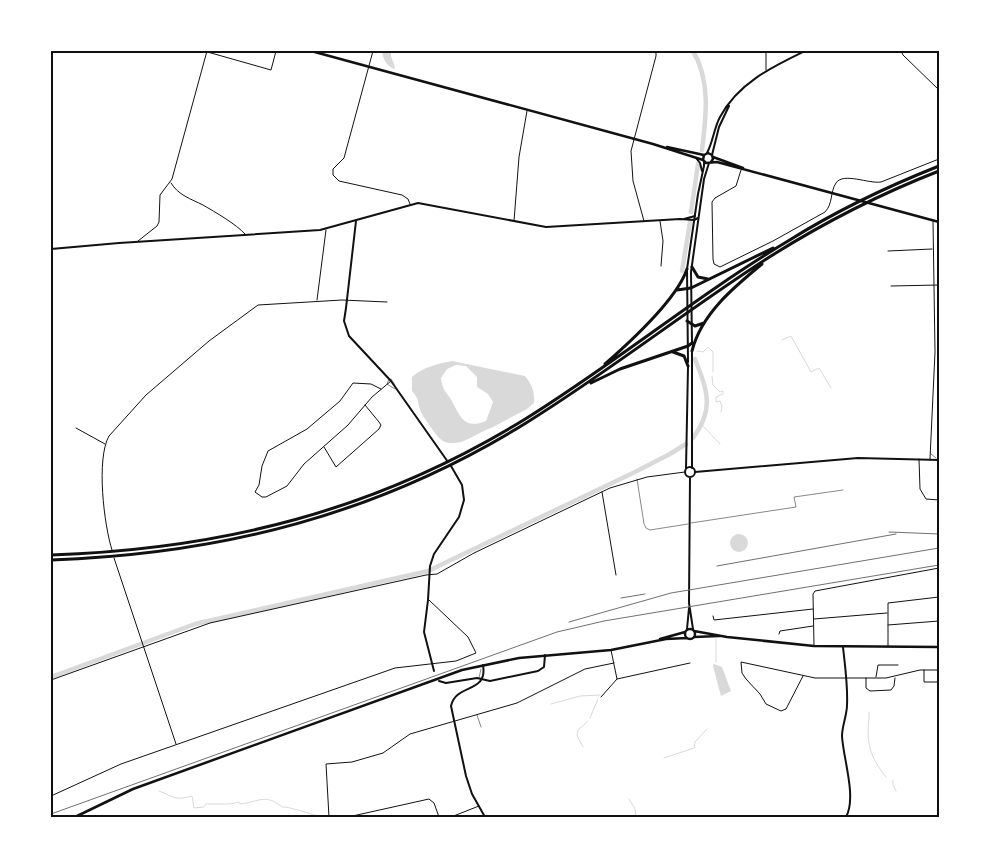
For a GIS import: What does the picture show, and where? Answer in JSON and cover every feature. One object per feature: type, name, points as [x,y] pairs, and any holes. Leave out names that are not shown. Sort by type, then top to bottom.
[{"type":"highway","points":[[687,290],[788,240],[855,204],[939,166]]},
{"type":"highway","points":[[51,560],[165,552],[256,535],[299,524],[403,487],[511,432],[577,390],[772,256],[854,209],[939,171]]},
{"type":"highway","points":[[51,556],[164,548],[257,530],[304,518],[356,501],[450,463],[590,376],[694,302],[788,240]]},
{"type":"highway","points":[[692,351],[704,323],[740,283],[772,256]]},
{"type":"highway","points":[[692,267],[698,276],[709,279]]},
{"type":"highway","points":[[590,376],[620,350],[677,290],[684,279],[687,269]]},
{"type":"highway","points":[[677,290],[682,288],[692,293]]},
{"type":"highway","points":[[687,321],[697,326],[704,323]]},
{"type":"highway","points":[[577,390],[616,371],[690,345]]},
{"type":"highway","points":[[667,353],[681,354],[686,359],[688,366]]},
{"type":"main road","points":[[311,51],[653,144],[699,157],[710,163],[756,172],[939,222]]},
{"type":"main road","points":[[653,144],[705,154],[756,172]]},
{"type":"main road","points":[[704,160],[705,154]]},
{"type":"main road","points":[[710,163],[712,156]]},
{"type":"main road","points":[[693,630],[693,637]]},
{"type":"main road","points":[[75,817],[132,789],[440,678],[483,665],[545,655],[611,650],[651,642],[693,630],[723,636],[814,646],[939,647]]},
{"type":"main road","points":[[686,631],[687,638]]},
{"type":"main road","points":[[665,638],[723,636]]},
{"type":"street","points":[[138,242],[139,239],[157,226],[159,222],[160,195],[171,182],[206,51],[271,70],[276,51]]},
{"type":"street","points":[[373,51],[344,158],[341,163],[335,166],[332,172],[337,180],[402,195],[408,199],[410,205]]},
{"type":"street","points":[[644,222],[633,181],[630,158],[656,56],[656,53],[653,51]]},
{"type":"street","points":[[766,51],[766,71]]},
{"type":"street","points":[[705,154],[716,125],[730,102],[745,86],[766,71],[804,51]]},
{"type":"street","points":[[901,51],[939,90]]},
{"type":"street","points":[[712,156],[719,127],[730,102]]},
{"type":"street","points":[[514,222],[520,152],[527,110]]},
{"type":"street","points":[[668,149],[698,160],[703,174]]},
{"type":"street","points":[[741,169],[736,186],[712,200],[713,259],[714,264],[717,266],[724,266],[825,212],[830,205],[836,183],[841,178],[881,182],[939,159]]},
{"type":"street","points":[[695,472],[692,468],[692,351],[687,321],[687,269],[704,160]]},
{"type":"street","points":[[684,472],[686,468],[688,366],[692,324],[692,267],[704,179],[710,163]]},
{"type":"street","points":[[171,182],[187,198],[212,210],[245,235]]},
{"type":"street","points":[[51,249],[326,229],[422,203],[514,222],[555,227],[660,221],[684,219],[694,216]]},
{"type":"street","points":[[688,218],[694,220],[698,218]]},
{"type":"street","points":[[930,459],[936,330],[934,312],[933,220]]},
{"type":"street","points":[[356,221],[344,321],[347,334],[396,388],[455,471],[460,479],[464,493],[463,507],[434,554],[430,571],[424,632],[434,671]]},
{"type":"street","points":[[660,221],[663,246],[661,266]]},
{"type":"street","points":[[317,301],[326,229]]},
{"type":"street","points":[[888,251],[933,249]]},
{"type":"street","points":[[891,286],[939,285]]},
{"type":"street","points":[[176,744],[109,542],[101,479],[109,436],[139,402],[209,341],[247,311],[263,303],[346,300],[387,302]]},
{"type":"street","points":[[934,312],[939,312]]},
{"type":"street","points":[[380,389],[371,384],[352,383],[340,401],[307,429],[268,451],[262,466],[256,492],[262,497],[266,497],[287,486],[304,464],[348,425],[365,404],[390,380]]},
{"type":"street","points":[[336,467],[380,427],[379,422],[365,404]]},
{"type":"street","points":[[76,428],[106,444]]},
{"type":"street","points":[[324,447],[339,472]]},
{"type":"street","points":[[686,631],[689,603],[690,477],[695,472],[858,458],[938,460]]},
{"type":"street","points":[[919,459],[921,493],[926,499],[939,500]]},
{"type":"street","points":[[686,468],[692,468]]},
{"type":"street","points":[[684,472],[686,476],[690,477]]},
{"type":"street","points":[[51,680],[144,645],[210,623],[437,574],[474,553],[602,491],[637,479],[684,472]]},
{"type":"street","points":[[602,491],[616,575]]},
{"type":"street","points":[[814,646],[813,594],[816,591],[939,568]]},
{"type":"street","points":[[888,647],[888,603],[939,597]]},
{"type":"street","points":[[51,796],[121,764],[395,668],[456,661],[476,653],[468,637],[428,600]]},
{"type":"street","points":[[689,603],[693,630]]},
{"type":"street","points":[[713,616],[714,620],[813,609]]},
{"type":"street","points":[[814,619],[888,613]]},
{"type":"street","points":[[888,625],[939,621]]},
{"type":"street","points":[[779,634],[780,631],[814,626]]},
{"type":"street","points":[[843,647],[847,704],[842,736],[847,762],[850,803],[846,817]]},
{"type":"street","points":[[611,650],[617,679]]},
{"type":"street","points":[[439,681],[448,683],[481,678],[490,681],[538,672],[544,667],[545,655]]},
{"type":"street","points":[[803,676],[786,709],[781,711],[766,704],[760,694],[746,680],[742,673],[741,662],[803,676],[846,678],[895,677],[912,671],[939,670]]},
{"type":"street","points":[[328,817],[326,764],[352,762],[383,753],[410,734],[522,701],[585,668],[614,663]]},
{"type":"street","points":[[601,697],[617,679],[690,663]]},
{"type":"street","points":[[483,665],[484,672],[478,684],[458,694],[454,698],[452,706],[466,776],[486,817]]},
{"type":"street","points":[[876,678],[878,665],[898,665]]},
{"type":"street","points":[[924,670],[924,682],[939,682]]},
{"type":"street","points":[[866,678],[865,686],[868,690],[889,690],[894,686],[895,677]]},
{"type":"street","points":[[348,817],[425,800],[432,800],[439,817]]},
{"type":"street","points":[[451,817],[479,806]]},
{"type":"lane","points":[[387,384],[396,388]]},
{"type":"lane","points":[[930,454],[938,460]]},
{"type":"lane","points":[[637,479],[644,524],[650,530],[796,507],[794,497],[843,490]]},
{"type":"lane","points":[[477,715],[481,727]]},
{"type":"shaded area","points":[[382,51],[391,51],[394,69],[385,62]]},
{"type":"shaded area","points":[[452,361],[525,376],[530,382],[534,403],[527,409],[461,442],[450,443],[442,440],[436,435],[422,414],[415,394],[412,391],[412,377],[426,368]],"holes":[[[456,365],[466,366],[477,377],[477,387],[488,394],[493,402],[486,421],[474,424],[465,421],[459,414],[444,389],[441,378],[447,369]]]},
{"type":"shaded area","points":[[739,534],[745,537],[748,543],[745,549],[739,552],[733,549],[730,543],[733,537]]},
{"type":"shaded area","points":[[714,664],[722,667],[731,691],[721,696],[713,666]]},
{"type":"waterway","points":[[693,51],[699,63],[705,87],[706,113],[702,150]]},
{"type":"waterway","points":[[691,212],[698,164]]},
{"type":"waterway","points":[[682,271],[690,222]]},
{"type":"waterway","points":[[782,340],[791,336],[811,372],[819,368],[831,388]]},
{"type":"waterway","points":[[697,351],[703,352],[708,347],[713,352],[713,372]]},
{"type":"waterway","points":[[693,438],[704,418],[707,399],[703,380],[695,359]]},
{"type":"waterway","points":[[712,376],[713,385],[720,392],[723,391],[723,394],[716,397],[716,402],[720,401],[721,412]]},
{"type":"waterway","points":[[702,425],[720,444]]},
{"type":"waterway","points":[[51,677],[195,624],[428,571],[633,473],[686,444]]},
{"type":"waterway","points":[[716,639],[716,662]]},
{"type":"waterway","points":[[551,704],[580,696],[600,695]]},
{"type":"waterway","points":[[590,718],[598,699]]},
{"type":"waterway","points":[[869,712],[869,717]]},
{"type":"waterway","points":[[869,718],[868,735],[870,749],[876,763],[886,777]]},
{"type":"waterway","points":[[583,747],[577,736],[578,730],[588,721]]},
{"type":"waterway","points":[[664,758],[694,748],[695,742],[707,729]]},
{"type":"waterway","points":[[893,780],[896,791]]},
{"type":"waterway","points":[[159,791],[178,798],[192,796],[194,808],[204,807],[206,804],[239,802],[240,804],[266,799],[282,807],[321,817]]},
{"type":"waterway","points":[[629,799],[635,809],[636,817]]},
{"type":"railway","points":[[889,532],[939,534]]},
{"type":"railway","points":[[717,566],[896,534]]},
{"type":"railway","points":[[569,622],[671,593],[939,548]]},
{"type":"railway","points":[[51,814],[557,632],[604,621],[939,565]]},
{"type":"railway","points":[[621,598],[645,594]]}]
